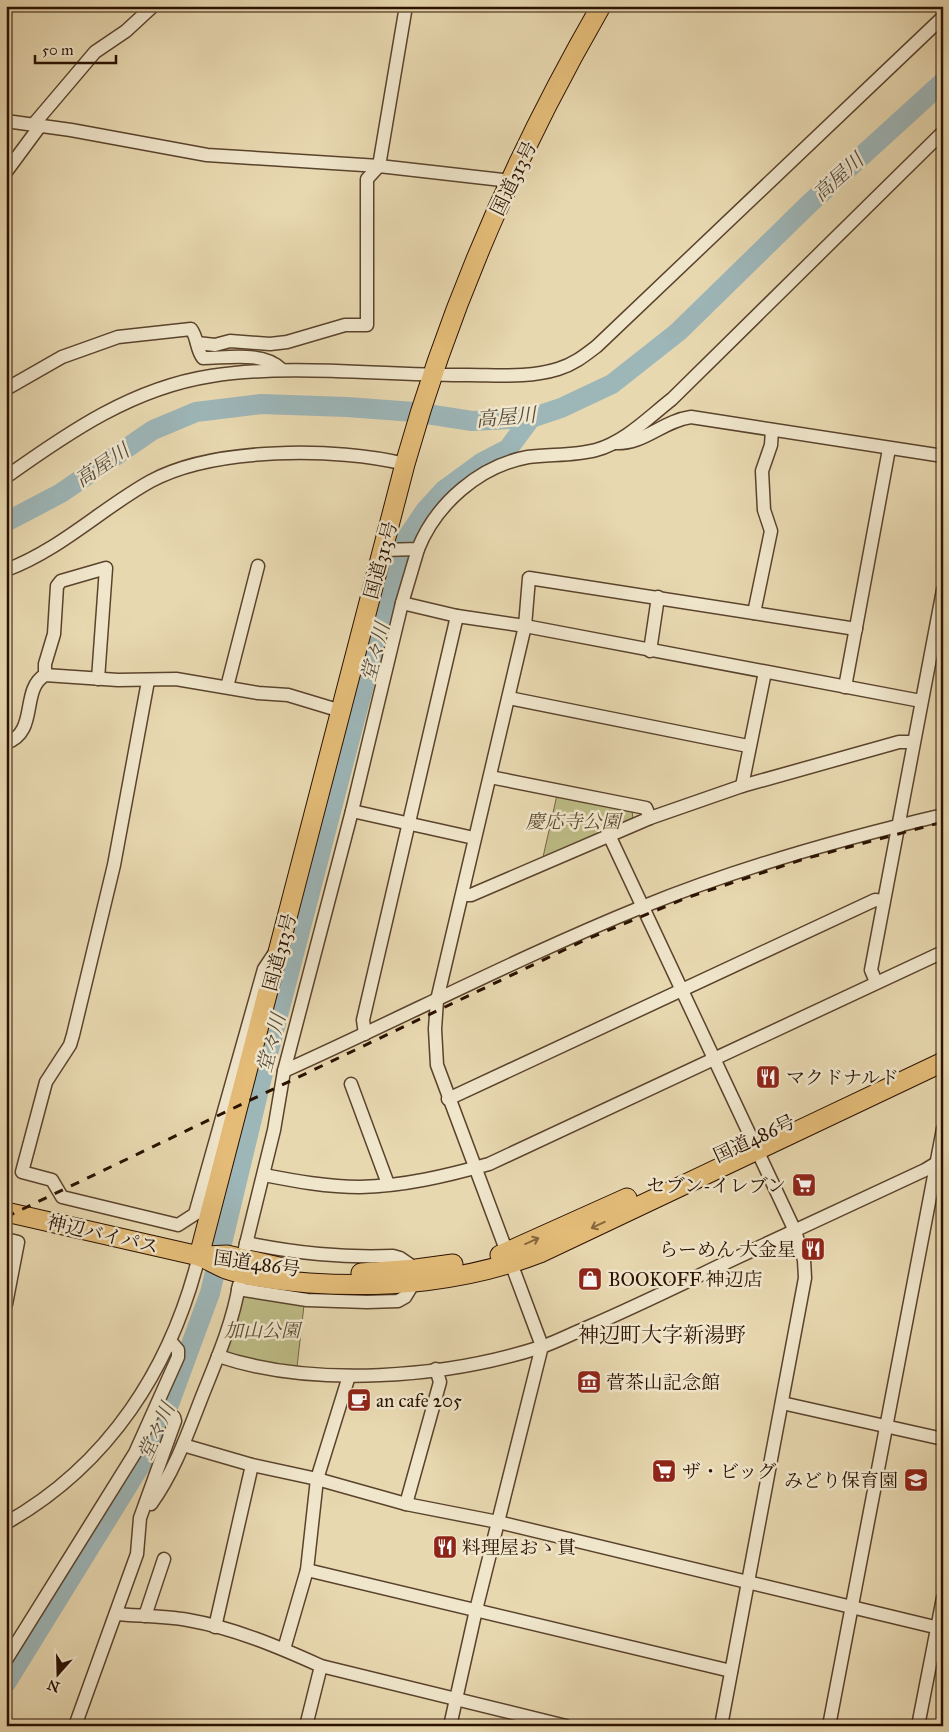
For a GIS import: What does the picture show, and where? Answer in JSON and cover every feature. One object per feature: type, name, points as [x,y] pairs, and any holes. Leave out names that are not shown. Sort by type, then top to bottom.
[{"type":"highway","name":"国道313号","points":[[215,1259],[281,944],[341,710],[388,550],[406,460],[432,377],[484,238],[581,42],[601,6]]},
{"type":"highway","name":"国道486号","points":[[215,1259],[280,1280],[347,1285],[479,1272],[509,1258],[540,1253],[943,1049]]},
{"type":"highway","name":"国道486号","points":[[754,1146],[943,1062]]},
{"type":"highway","name":"神辺バイパス","points":[[6,1212],[215,1259]]},
{"type":"street","points":[[6,172],[36,126],[95,52],[126,31],[153,6]]},
{"type":"street","points":[[197,343],[216,345],[230,341],[270,344],[287,342],[345,325],[367,325],[367,179],[380,166],[406,6]]},
{"type":"street","points":[[6,476],[49,446],[116,406],[162,388],[210,376],[281,369],[432,377],[532,374],[557,369],[577,361],[604,339],[943,17]]},
{"type":"street","points":[[6,121],[207,155],[380,166],[511,181]]},
{"type":"street","points":[[614,443],[644,422],[672,398],[943,132]]},
{"type":"street","points":[[6,389],[62,358],[128,334],[145,335],[179,329],[191,329],[196,336],[198,353],[204,358],[251,357],[273,361],[281,369]]},
{"type":"street","points":[[140,1518],[164,1486],[183,1445],[218,1356],[238,1287],[308,1300],[398,1301],[405,1297],[414,1277],[400,1258],[393,1256],[337,1256],[299,1253],[245,1245],[264,1175],[284,1071],[352,811],[402,603],[413,549],[435,515],[462,488],[507,463],[527,458],[580,453],[614,443],[638,441],[676,419],[691,417],[943,456]]},
{"type":"street","points":[[754,613],[770,531],[764,510],[762,471],[771,446],[772,430]]},
{"type":"street","points":[[845,687],[889,448]]},
{"type":"street","points":[[6,570],[41,553],[153,480],[179,470],[223,459],[307,452],[406,460]]},
{"type":"street","points":[[388,550],[413,549]]},
{"type":"street","points":[[227,687],[258,566]]},
{"type":"street","points":[[45,675],[52,644],[57,586],[61,581],[106,568],[98,679]]},
{"type":"street","points":[[450,1726],[476,1610],[542,1346],[436,1066],[435,1029],[437,1000],[463,895],[474,838],[509,698],[524,626],[529,578],[856,629]]},
{"type":"street","points":[[876,982],[871,970],[943,590]]},
{"type":"street","points":[[650,650],[658,597]]},
{"type":"street","points":[[402,603],[457,616],[524,626],[921,701]]},
{"type":"street","points":[[365,1034],[363,1020],[457,616]]},
{"type":"street","points":[[742,786],[748,746],[765,672]]},
{"type":"street","points":[[6,743],[14,740],[26,727],[35,683],[45,675],[148,681],[176,679],[258,693],[288,695],[341,710]]},
{"type":"street","points":[[148,681],[114,865],[73,1035],[70,1045],[46,1082],[22,1172],[52,1180],[62,1197],[178,1225],[195,1214],[264,969],[281,944]]},
{"type":"street","points":[[509,698],[748,746]]},
{"type":"street","points":[[463,895],[471,895],[650,818],[742,786],[899,742],[913,742]]},
{"type":"street","points":[[490,777],[646,808],[650,818]]},
{"type":"street","points":[[352,811],[410,822],[474,838]]},
{"type":"street","points":[[284,1071],[642,907],[794,853],[943,815]]},
{"type":"street","points":[[609,835],[680,990],[795,1230],[804,1260],[805,1278],[721,1726]]},
{"type":"street","points":[[448,1099],[875,900],[883,901]]},
{"type":"street","points":[[264,1175],[309,1183],[359,1187],[435,1179],[489,1164],[943,952]]},
{"type":"street","points":[[351,1084],[388,1184]]},
{"type":"street","points":[[829,1726],[885,1428],[940,1160],[943,1128]]},
{"type":"street","points":[[218,1356],[235,1362],[315,1374],[349,1376],[390,1375],[491,1360],[542,1346],[623,1312],[924,1170],[940,1160]]},
{"type":"street","points":[[6,1239],[18,1242],[6,1304]]},
{"type":"street","points":[[6,1523],[72,1477],[103,1446],[126,1417],[156,1370],[171,1342],[192,1284],[215,1259]]},
{"type":"street","points":[[6,1660],[136,1453],[178,1357],[178,1350],[171,1342]]},
{"type":"street","points":[[406,1504],[440,1382],[436,1369]]},
{"type":"street","points":[[284,1649],[306,1570],[317,1479],[349,1376]]},
{"type":"street","points":[[782,1403],[885,1428],[943,1439]]},
{"type":"street","points":[[75,1726],[136,1554],[140,1518],[175,1421],[174,1417],[156,1409]]},
{"type":"street","points":[[183,1445],[252,1465],[317,1479],[406,1504],[498,1522],[850,1608],[940,1628]]},
{"type":"street","points":[[215,1626],[252,1465]]},
{"type":"street","points":[[145,1616],[164,1559]]},
{"type":"street","points":[[306,1570],[731,1671]]},
{"type":"street","points":[[918,1726],[940,1628],[943,1598]]},
{"type":"street","points":[[116,1614],[187,1620],[215,1626],[284,1649],[322,1666],[566,1726]]},
{"type":"street","points":[[307,1726],[322,1666]]},
{"type":"green space","name":"慶応寺公園","points":[[557,795],[632,809],[633,820],[543,857]]},
{"type":"green space","name":"加山公園","points":[[244,1295],[304,1305],[297,1367],[230,1357],[223,1347],[238,1299]]},
{"type":"waterway","name":"高屋川","points":[[6,522],[61,493],[153,430],[196,412],[261,404],[414,412],[472,421],[531,418],[561,408],[612,384],[678,332],[809,204],[943,82]]},
{"type":"waterway","name":"堂々川","points":[[6,1683],[140,1466],[161,1426],[210,1293],[263,1073],[386,600],[404,542],[425,511],[444,490],[481,463],[508,449],[531,418]]},
{"type":"railway","points":[[6,1217],[585,940],[686,898],[804,859],[943,822]]},
{"type":"place","name":"マクドナルド","points":[[768,1077]]},
{"type":"place","name":"セブン-イレブン","points":[[804,1185]]},
{"type":"place","name":"らーめん 大金星","points":[[813,1249]]},
{"type":"place","name":"BOOKOFF 神辺店","points":[[590,1279]]},
{"type":"place","name":"菅茶山記念館","points":[[589,1382]]},
{"type":"place","name":"an cafe 205","points":[[359,1400]]},
{"type":"place","name":"ザ・ビッグ","points":[[664,1471]]},
{"type":"place","name":"みどり保育園","points":[[916,1480]]},
{"type":"place","name":"料理屋おゝ貫","points":[[445,1547]]},
{"type":"district","name":"神辺町大字新湯野","points":[[662,1335]]}]
